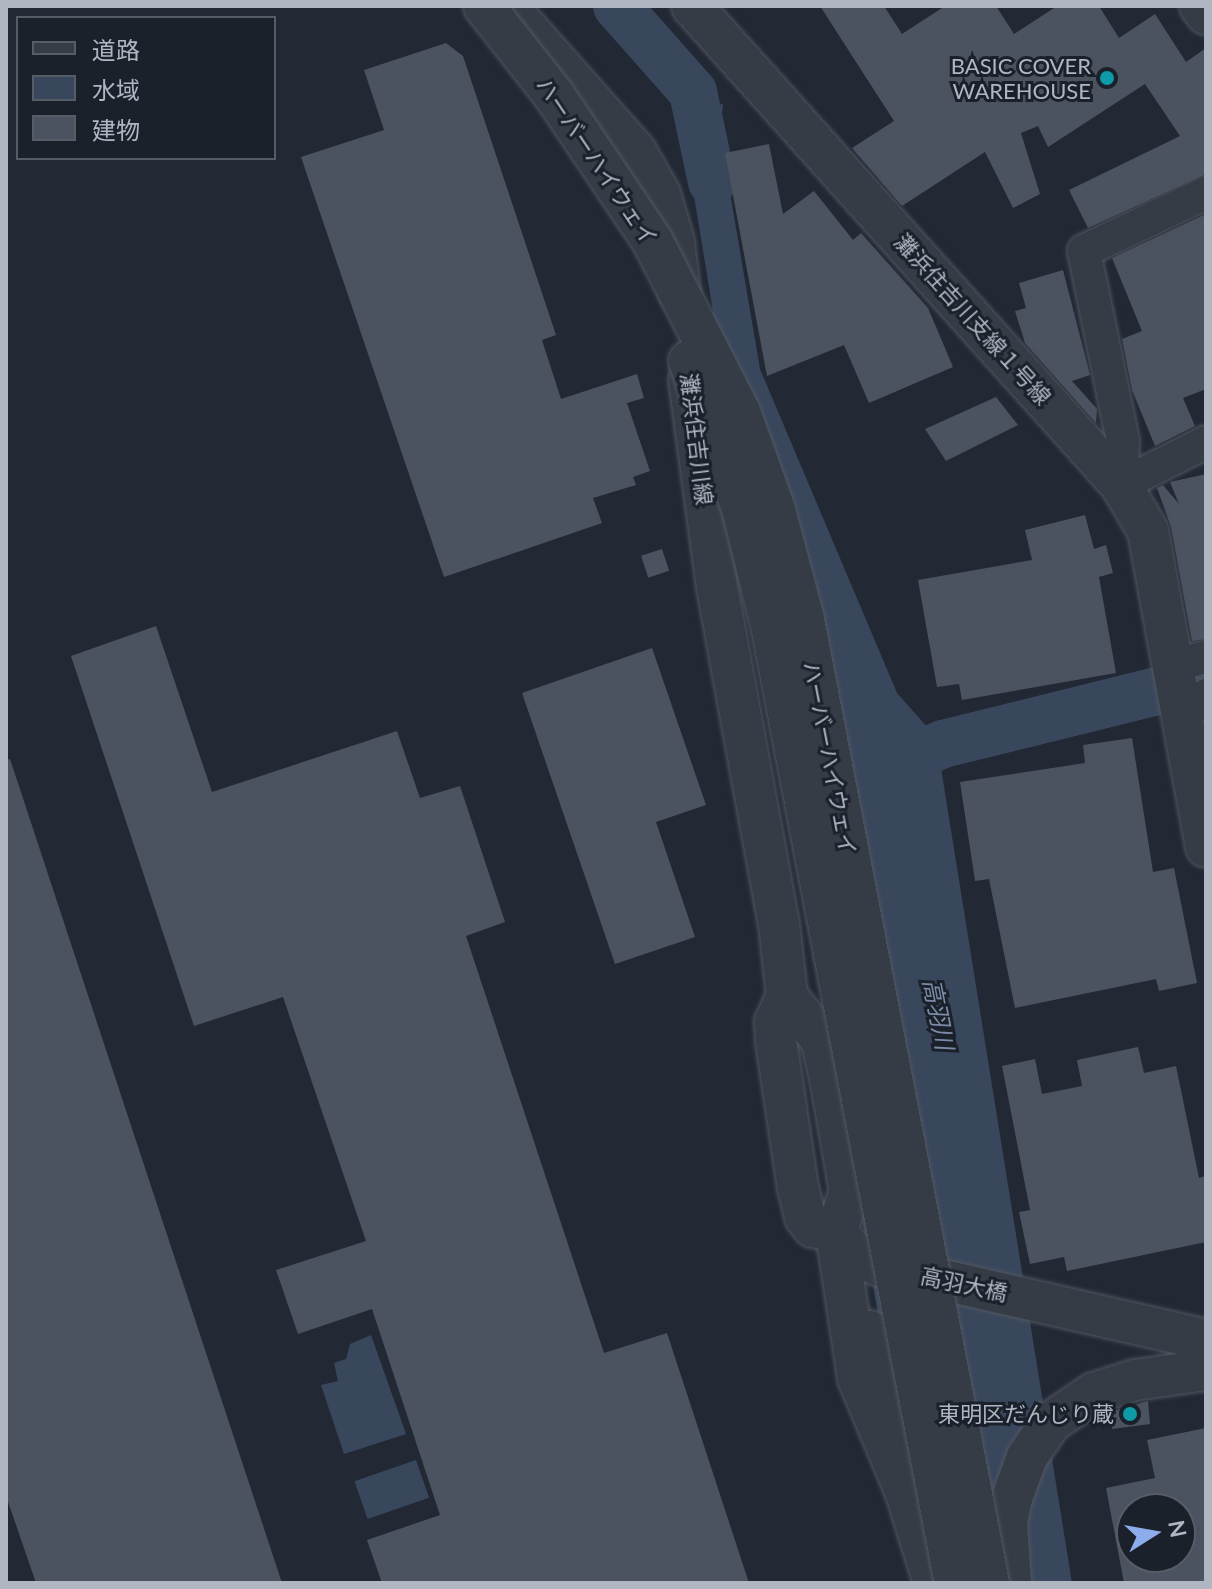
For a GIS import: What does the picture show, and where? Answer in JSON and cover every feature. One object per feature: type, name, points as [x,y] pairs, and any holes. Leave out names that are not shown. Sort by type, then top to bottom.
[{"type":"street","name":"ハーバーハイウェイ","points":[[462,6],[538,100],[628,238],[694,372],[742,508],[771,625],[955,1583]]},
{"type":"street","name":"ハーバーハイウェイ","points":[[484,6],[554,95],[653,242],[740,412],[775,510],[804,620],[991,1583]]},
{"type":"street","name":"灘浜住吉川線","points":[[507,6],[636,152],[660,194],[674,242],[714,572],[779,924],[787,996],[822,1041],[850,1192],[836,1232]]},
{"type":"street","name":"灘浜住吉川支線１号線","points":[[692,6],[1121,485],[1148,531],[1186,685],[1206,847]]},
{"type":"street","points":[[1200,6],[1206,14]]},
{"type":"street","points":[[1206,193],[1084,251],[1123,441],[1121,485],[1206,442]]},
{"type":"street","points":[[836,1232],[883,1371],[991,1583]]},
{"type":"street","points":[[836,1232],[858,1378],[891,1458],[934,1583]]},
{"type":"street","name":"高羽大橋","points":[[836,1232],[855,1253],[877,1265],[1206,1340]]},
{"type":"street","points":[[1011,1583],[1007,1523],[1012,1498],[1037,1439],[1067,1409],[1135,1380],[1206,1370]]},
{"type":"water","points":[[723,103],[720,134],[760,369],[897,693],[936,737],[1072,1583],[922,1583],[683,129]]},
{"type":"water","points":[[371,1335],[406,1434],[344,1454],[321,1385],[338,1381],[334,1363],[346,1359],[350,1344]]},
{"type":"water","points":[[416,1460],[429,1498],[368,1519],[355,1481]]},
{"type":"building","points":[[820,6],[884,6],[902,34],[945,6],[996,6],[1014,34],[1057,6],[1099,6],[1119,38],[1155,14],[1186,62],[1206,48],[1206,174],[1088,228],[1069,190],[1180,136],[1145,84],[1048,147],[1038,126],[1021,133],[1040,194],[1013,208],[985,152],[902,206],[852,148],[894,121]]},
{"type":"building","points":[[446,43],[463,56],[556,335],[542,340],[561,399],[637,374],[644,398],[627,403],[650,471],[633,477],[636,485],[593,498],[602,523],[444,577],[301,157],[384,130],[364,70]]},
{"type":"building","points":[[769,144],[783,214],[814,191],[853,240],[861,233],[928,308],[953,367],[869,403],[844,345],[767,376],[725,153]]},
{"type":"building","points":[[1206,214],[1206,389],[1183,398],[1195,426],[1155,446],[1132,390],[1122,339],[1142,331],[1112,258]]},
{"type":"building","points":[[1063,270],[1090,375],[1072,381],[1097,409],[1096,423],[1025,343],[1015,311],[1026,308],[1019,283]]},
{"type":"building","points":[[996,397],[1018,425],[946,461],[925,429]]},
{"type":"building","points":[[1206,474],[1206,639],[1192,641],[1171,527],[1157,488],[1163,485],[1179,504],[1170,482]]},
{"type":"building","points":[[1085,515],[1094,549],[1106,545],[1113,573],[1099,577],[1116,673],[962,700],[959,684],[937,687],[918,580],[1032,560],[1025,530]]},
{"type":"building","points":[[662,549],[669,571],[648,578],[641,556]]},
{"type":"building","points":[[156,626],[212,792],[397,731],[420,798],[460,786],[505,922],[466,936],[604,1353],[667,1333],[749,1583],[382,1583],[367,1540],[440,1515],[372,1309],[298,1334],[276,1270],[366,1241],[283,997],[194,1026],[71,656]]},
{"type":"building","points":[[652,648],[706,805],[656,822],[695,937],[615,964],[522,693]]},
{"type":"building","points":[[1132,738],[1153,872],[1174,868],[1197,983],[1159,991],[1156,979],[1015,1008],[989,879],[975,881],[960,782],[1085,763],[1083,745]]},
{"type":"building","points":[[10,759],[282,1583],[36,1583],[6,1496],[6,760]]},
{"type":"building","points":[[1138,1047],[1144,1073],[1176,1066],[1199,1178],[1206,1176],[1206,1242],[1067,1271],[1064,1257],[1030,1264],[1019,1212],[1030,1210],[1002,1066],[1035,1059],[1042,1094],[1082,1086],[1077,1060]]},
{"type":"building","name":"東明区だんじり蔵","points":[[1148,1401],[1150,1424],[1112,1429],[1110,1412]]},
{"type":"building","points":[[1206,1428],[1206,1583],[1124,1583],[1122,1573],[1196,1573],[1196,1493],[1116,1493],[1116,1541],[1106,1488],[1155,1478],[1147,1440]]},
{"type":"waterway","points":[[617,6],[693,92],[712,182]]},
{"type":"waterway","name":"高羽川","points":[[892,767],[943,744],[1206,679]]},
{"type":"place","name":"BASIC COVER WAREHOUSE","points":[[1107,78]]},
{"type":"place","name":"東明区だんじり蔵","points":[[1130,1414]]}]
